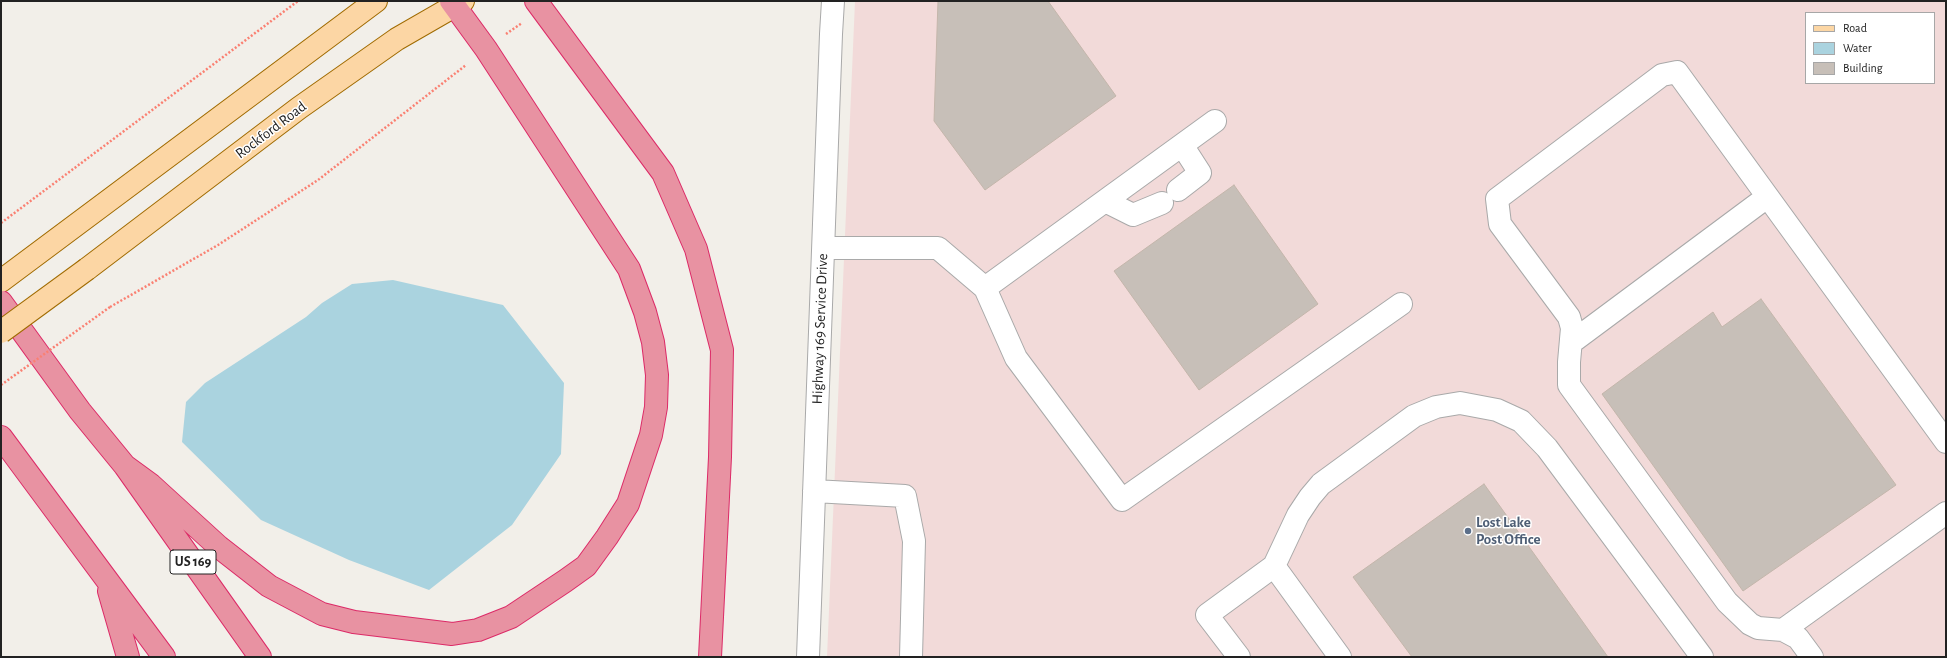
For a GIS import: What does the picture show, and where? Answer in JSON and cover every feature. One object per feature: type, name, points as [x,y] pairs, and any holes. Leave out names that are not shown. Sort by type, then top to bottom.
[{"type":"highway","points":[[536,1],[663,173],[696,249],[722,350],[720,457],[710,657]]},
{"type":"highway","points":[[125,466],[151,485],[219,547],[269,586],[322,614],[354,622],[452,634],[478,630],[510,617],[586,566],[607,537],[628,504],[652,428],[656,406],[657,374],[653,342],[629,269],[457,3]]},
{"type":"highway","name":"US 169","points":[[1,302],[80,411],[125,466],[260,657]]},
{"type":"highway","points":[[1,437],[164,657]]},
{"type":"highway","points":[[104,576],[128,657]]},
{"type":"main road","points":[[1,281],[376,1]]},
{"type":"main road","name":"Rockford Road","points":[[1,332],[300,108],[391,43],[457,3]]},
{"type":"street","name":"Highway 169 Service Drive","points":[[808,657],[833,1]]},
{"type":"street","points":[[1812,657],[1798,638],[1783,630],[1758,628],[1750,624],[1727,602],[1569,385],[1569,362],[1572,342],[1572,328],[1569,317],[1500,224],[1497,199],[1662,75],[1677,72],[1946,442]]},
{"type":"street","points":[[984,288],[1215,121]]},
{"type":"street","points":[[1105,201],[1133,215],[1170,196],[1200,172],[1182,145]]},
{"type":"street","points":[[1572,342],[1767,196]]},
{"type":"street","points":[[824,248],[938,248],[984,288],[1016,358],[1122,500],[1401,304]]},
{"type":"street","points":[[1239,657],[1208,615],[1274,566],[1298,515],[1321,484],[1414,416],[1436,407],[1460,403],[1497,410],[1521,421],[1547,448],[1702,657]]},
{"type":"street","points":[[814,491],[905,496],[914,541],[911,657]]},
{"type":"street","points":[[1783,630],[1946,513]]},
{"type":"street","points":[[1274,566],[1340,657]]},
{"type":"path","points":[[1,223],[298,1]]},
{"type":"path","points":[[1,385],[110,307],[218,246],[318,180],[430,94]]},
{"type":"shaded area","points":[[855,1],[1946,1],[1946,657],[827,657]]},
{"type":"water","points":[[393,280],[503,305],[564,383],[561,454],[512,525],[429,590],[349,560],[261,520],[182,442],[186,402],[205,383],[306,317],[322,303],[352,284]]},
{"type":"building","points":[[938,1],[1048,1],[1116,96],[985,190],[934,121]]},
{"type":"building","points":[[1234,185],[1318,304],[1199,390],[1114,271]]},
{"type":"building","points":[[1761,299],[1896,485],[1743,591],[1602,394],[1713,312],[1722,327]]},
{"type":"building","name":"Lost Lake Post Office","points":[[1484,484],[1608,657],[1412,657],[1353,577]]},
{"type":"place","name":"Lost Lake Post Office","points":[[1468,531]]}]
